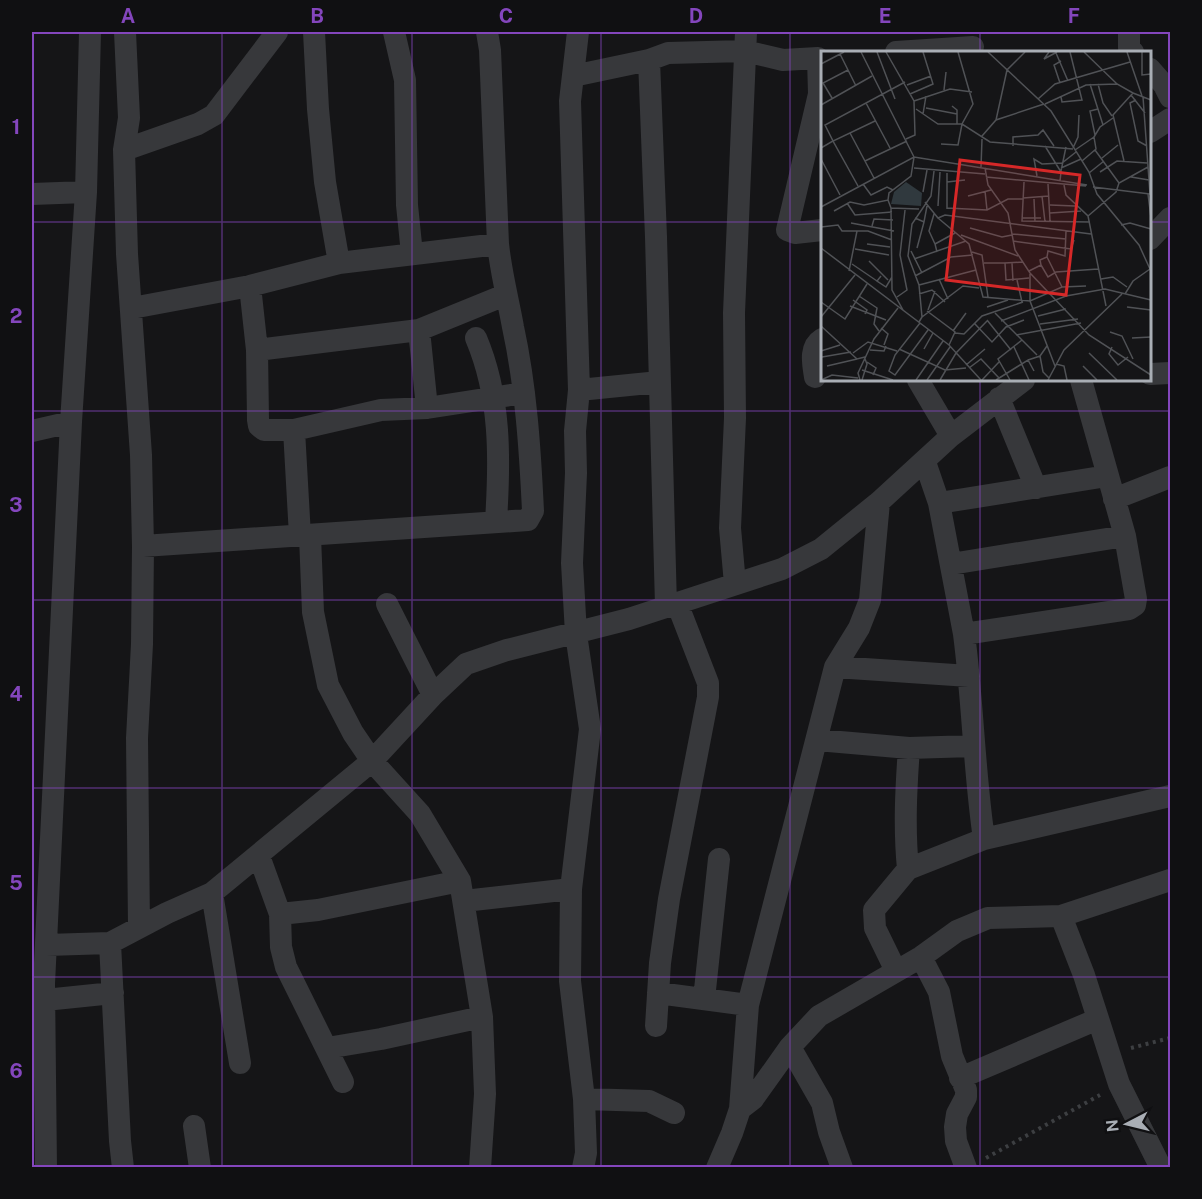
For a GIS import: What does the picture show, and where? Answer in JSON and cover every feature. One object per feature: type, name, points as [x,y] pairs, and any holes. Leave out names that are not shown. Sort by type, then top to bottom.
[{"type":"street","points":[[46,1167],[40,990],[47,945],[71,422],[86,192],[90,32]]},
{"type":"street","points":[[125,32],[129,118],[124,150],[127,254],[141,455],[143,546],[142,644],[137,730],[139,927]]},
{"type":"street","points":[[124,150],[188,128],[214,115],[277,32]]},
{"type":"street","points":[[314,32],[325,182],[339,263]]},
{"type":"street","points":[[394,32],[405,80],[407,205],[412,254]]},
{"type":"street","points":[[143,546],[528,520],[533,511],[531,453],[524,393],[513,326],[505,295],[498,244],[490,50],[487,32]]},
{"type":"street","points":[[578,32],[570,101],[579,390],[574,431],[576,473],[572,563],[576,634],[590,729],[571,888],[570,981],[584,1099],[586,1153],[583,1167]]},
{"type":"street","points":[[573,76],[649,60],[668,53],[745,41],[783,60],[820,58],[819,94],[787,230],[795,233],[821,230]]},
{"type":"street","points":[[735,584],[730,528],[735,418],[734,313],[745,41]]},
{"type":"street","points":[[906,51],[972,44]]},
{"type":"street","points":[[649,60],[659,382],[671,604],[708,683],[708,697],[669,899],[656,1026]]},
{"type":"street","points":[[1151,71],[1164,85],[1170,97]]},
{"type":"street","points":[[1151,131],[1170,119]]},
{"type":"street","points":[[32,194],[86,192]]},
{"type":"street","points":[[1151,237],[1170,220]]},
{"type":"street","points":[[132,308],[250,286],[339,263],[498,244]]},
{"type":"street","points":[[250,286],[257,350],[259,426],[264,430],[294,430],[381,410],[428,408],[524,393]]},
{"type":"street","points":[[257,350],[419,330],[505,295]]},
{"type":"street","points":[[419,330],[428,408]]},
{"type":"street","points":[[476,338],[486,364],[494,399],[499,469],[496,521]]},
{"type":"street","points":[[814,377],[812,354],[821,340]]},
{"type":"street","points":[[919,381],[951,436]]},
{"type":"street","points":[[964,634],[1129,609],[1135,605],[1136,599],[1125,536],[1081,381]]},
{"type":"street","points":[[579,390],[659,382]]},
{"type":"street","points":[[47,945],[110,943],[212,893],[372,761],[433,695],[466,664],[507,650],[576,634],[782,569],[821,549],[879,502],[1008,387],[1036,488]]},
{"type":"street","points":[[32,431],[71,422]]},
{"type":"street","points":[[294,430],[313,612],[328,685],[353,733],[372,761],[420,814],[462,891],[482,1017],[485,1094],[480,1167]]},
{"type":"street","points":[[925,462],[939,503],[964,634],[973,746],[984,839]]},
{"type":"street","points":[[939,503],[1107,476]]},
{"type":"street","points":[[1114,499],[1170,477]]},
{"type":"street","points":[[722,1165],[740,1109],[748,1005],[835,668],[859,628],[870,600],[879,502]]},
{"type":"street","points":[[951,564],[1125,536]]},
{"type":"street","points":[[387,604],[433,695]]},
{"type":"street","points":[[835,668],[969,676]]},
{"type":"street","points":[[817,740],[909,748],[973,746]]},
{"type":"street","points":[[908,869],[905,802],[909,748]]},
{"type":"street","points":[[896,971],[875,927],[874,910],[908,869],[984,839],[1170,796]]},
{"type":"street","points":[[259,856],[280,914],[281,947],[286,967],[343,1082]]},
{"type":"street","points":[[704,999],[719,859]]},
{"type":"street","points":[[740,1109],[753,1099],[790,1047],[819,1016],[921,957],[957,931],[988,918],[1061,916],[1170,880]]},
{"type":"street","points":[[280,914],[462,891],[571,888]]},
{"type":"street","points":[[212,893],[240,1063]]},
{"type":"street","points":[[1061,916],[1084,975],[1119,1084],[1161,1167]]},
{"type":"street","points":[[110,943],[123,1167]]},
{"type":"street","points":[[921,957],[939,992],[952,1056],[966,1090],[966,1097],[957,1114],[956,1141],[972,1165]]},
{"type":"street","points":[[40,990],[113,993]]},
{"type":"street","points":[[658,993],[748,1005]]},
{"type":"street","points":[[327,1048],[482,1017]]},
{"type":"street","points":[[960,1078],[1098,1019]]},
{"type":"street","points":[[790,1047],[822,1103],[829,1132],[842,1167]]},
{"type":"street","points":[[584,1099],[649,1101],[674,1113]]},
{"type":"street","points":[[194,1126],[200,1167]]},
{"type":"path","points":[[1108,1053],[1170,1038]]},
{"type":"path","points":[[972,1165],[1119,1084]]}]
